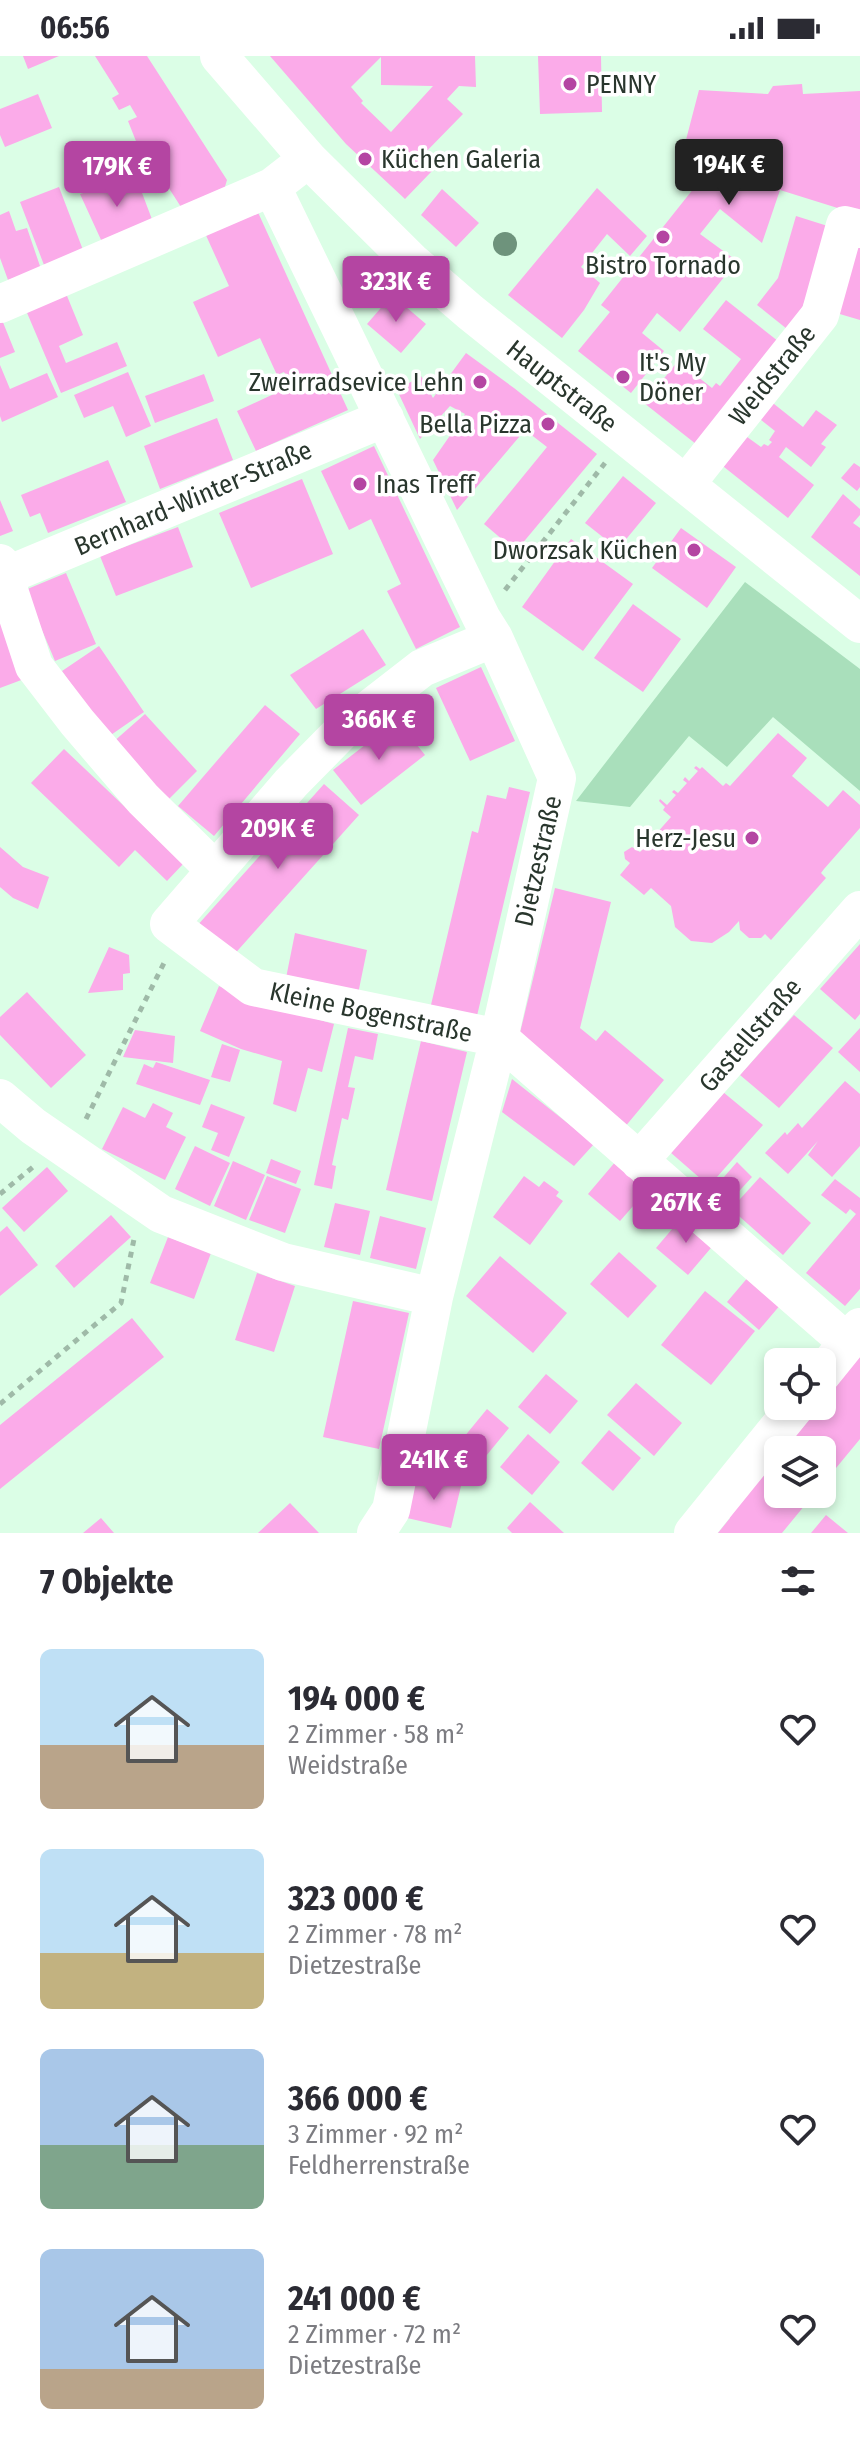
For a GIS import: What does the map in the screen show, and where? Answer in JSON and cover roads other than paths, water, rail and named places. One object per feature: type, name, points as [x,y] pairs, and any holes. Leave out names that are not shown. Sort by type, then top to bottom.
[{"type":"street","name":"Hauptstraße","points":[[219,56],[308,159],[411,261],[470,312],[860,624]]},
{"type":"street","points":[[0,304],[272,187],[308,159]]},
{"type":"street","name":"Dietzestraße","points":[[272,187],[488,628],[557,778],[499,1038],[434,1297],[391,1510],[376,1533]]},
{"type":"street","name":"Weidstraße","points":[[686,484],[820,315],[845,225],[860,229]]},
{"type":"street","name":"Bernhard-Winter-Straße","points":[[2,572],[385,418]]},
{"type":"street","points":[[2,572],[34,666],[143,799],[215,870],[291,783],[346,727],[422,668],[488,628]]},
{"type":"street","name":"Kleine Bogenstraße","points":[[215,870],[174,928],[253,987],[499,1038]]},
{"type":"street","name":"Gastellstraße","points":[[639,1161],[860,910]]},
{"type":"street","points":[[499,1038],[639,1161],[854,1335],[836,1357]]},
{"type":"street","points":[[0,1098],[69,1152],[161,1214],[283,1262],[434,1297]]},
{"type":"street","points":[[693,1533],[785,1420]]},
{"type":"place","name":"PENNY","points":[[570,84]]},
{"type":"place","name":"Küchen Galeria","points":[[365,159]]},
{"type":"place","name":"Bistro Tornado","points":[[663,237]]},
{"type":"place","name":"It's My Döner","points":[[623,377]]},
{"type":"place","name":"Zweirradsevice Lehn","points":[[480,382]]},
{"type":"place","name":"Bella Pizza","points":[[548,424]]},
{"type":"place","name":"Inas Treff","points":[[360,484]]},
{"type":"place","name":"Dworzsak Küchen","points":[[694,550]]},
{"type":"place","name":"Herz-Jesu","points":[[752,838]]}]
